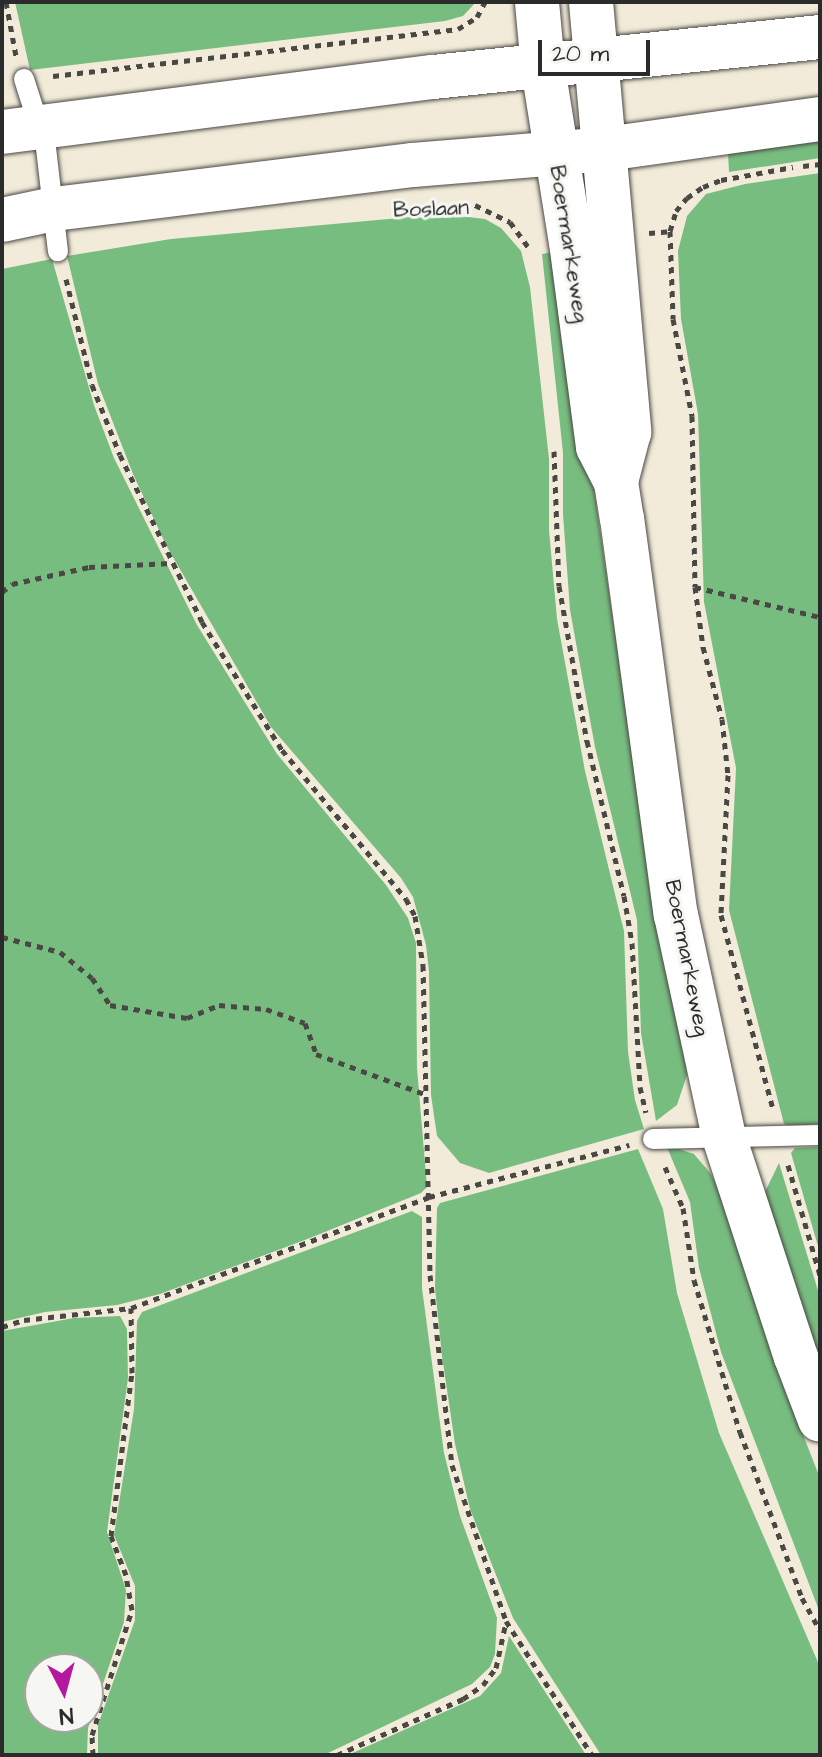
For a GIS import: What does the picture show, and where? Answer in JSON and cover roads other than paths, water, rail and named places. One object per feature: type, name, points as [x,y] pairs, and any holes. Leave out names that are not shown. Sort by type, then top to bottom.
[{"type":"street","name":"Boermarkeweg","points":[[537,2],[556,153],[591,240],[629,432],[616,482],[676,915],[724,1137],[820,1420]]},
{"type":"street","name":"Boermarkeweg","points":[[591,2],[606,149],[591,240]]},
{"type":"street","points":[[21,129],[433,77],[820,37]]},
{"type":"street","name":"Boslaan","points":[[2,220],[56,230],[413,165],[606,149],[820,119]]},
{"type":"lane","points":[[24,79],[21,129],[56,230]]},
{"type":"lane","points":[[653,1139],[820,1135]]}]
